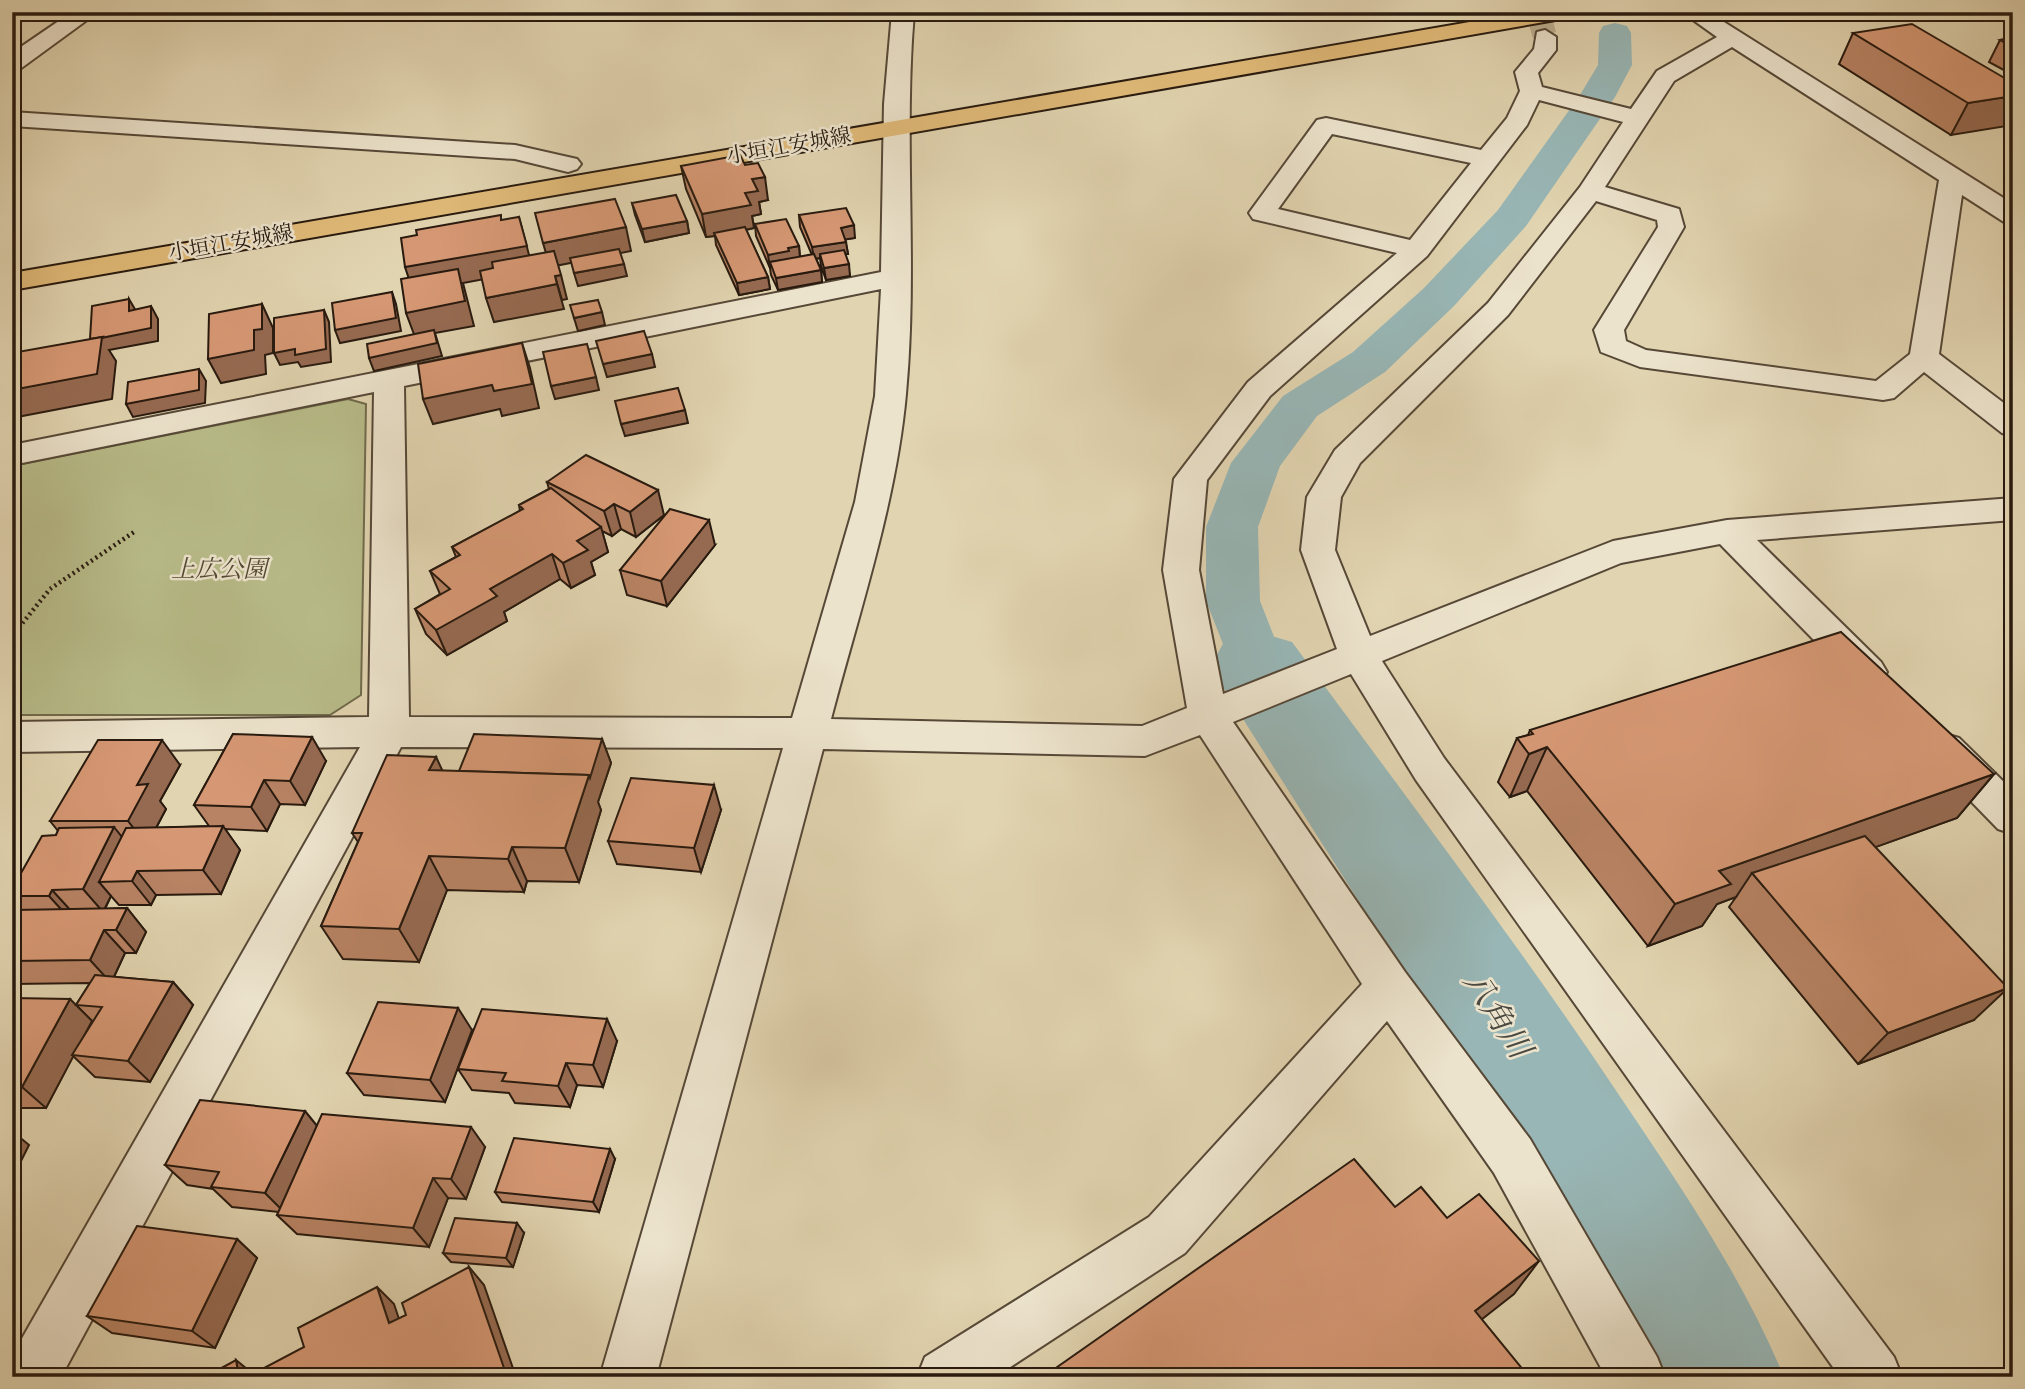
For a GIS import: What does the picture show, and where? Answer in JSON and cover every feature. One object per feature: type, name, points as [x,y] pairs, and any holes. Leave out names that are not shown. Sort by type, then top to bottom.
[{"type":"main road","name":"小垣江安城線","points":[[12,282],[1456,12]]},
{"type":"main road","name":"小垣江安城線","points":[[66,248],[568,164],[1556,24]]},
{"type":"street","points":[[12,64],[87,12]]},
{"type":"street","points":[[628,1377],[805,734],[872,502],[892,383],[896,278],[894,119],[903,12]]},
{"type":"street","points":[[1693,12],[2013,215]]},
{"type":"street","points":[[1556,24],[1545,50],[1526,72],[1545,94],[1627,115]]},
{"type":"street","points":[[1733,37],[1665,76],[1627,115],[1590,191],[1497,309],[1347,457],[1324,498],[1318,550],[1347,662],[1430,769],[1874,1377]]},
{"type":"street","points":[[1545,94],[1518,120],[1417,250],[1259,389],[1191,479],[1181,570],[1209,715],[1389,986],[1512,1156],[1637,1377]]},
{"type":"street","points":[[12,119],[515,152],[568,164]]},
{"type":"street","points":[[1417,250],[1262,213],[1326,125],[1487,159]]},
{"type":"street","points":[[1590,191],[1670,215],[1671,227],[1609,330],[1612,346],[1640,358],[1883,391],[1924,357],[1952,177]]},
{"type":"street","points":[[12,455],[896,278]]},
{"type":"street","points":[[1924,357],[2013,426]]},
{"type":"street","points":[[31,1377],[389,732],[389,380]]},
{"type":"street","points":[[12,737],[389,732],[805,734],[1145,741],[1614,553],[1727,531],[2013,509]]},
{"type":"street","points":[[1727,531],[1895,699]]},
{"type":"street","points":[[1924,728],[2013,817]]},
{"type":"street","points":[[945,1377],[1167,1235],[1389,986]]},
{"type":"path","points":[[12,636],[19,624],[62,577],[134,532]]},
{"type":"green space","name":"上広公園","points":[[348,399],[366,404],[361,695],[330,715],[12,715],[12,466]]},
{"type":"building","points":[[1912,24],[2013,83],[2013,96],[1968,103],[1853,33]]},
{"type":"building","points":[[2013,38],[2013,47],[2000,40]]},
{"type":"building","points":[[740,155],[745,165],[758,163],[765,177],[752,179],[758,191],[745,193],[751,205],[702,214],[681,166]]},
{"type":"building","points":[[676,195],[687,221],[642,229],[632,203]]},
{"type":"building","points":[[615,199],[626,227],[543,243],[535,213]]},
{"type":"building","points":[[846,208],[854,225],[841,228],[846,242],[812,247],[799,215]]},
{"type":"building","points":[[501,215],[501,220],[519,217],[527,246],[405,267],[401,238],[417,235],[416,230]]},
{"type":"building","points":[[786,219],[799,246],[768,255],[755,224]]},
{"type":"building","points":[[745,227],[768,277],[737,283],[714,233]]},
{"type":"building","points":[[619,249],[624,264],[574,273],[570,258]]},
{"type":"building","points":[[844,250],[849,264],[824,268],[820,254]]},
{"type":"building","points":[[554,251],[561,275],[555,276],[557,284],[486,298],[480,271],[493,268],[492,262]]},
{"type":"building","points":[[814,254],[821,270],[776,278],[770,262]]},
{"type":"building","points":[[458,269],[465,301],[406,313],[401,279]]},
{"type":"building","points":[[392,292],[396,318],[335,330],[332,303]]},
{"type":"building","points":[[129,299],[129,311],[151,306],[151,328],[90,339],[92,306]]},
{"type":"building","points":[[598,300],[602,312],[574,318],[570,305]]},
{"type":"building","points":[[262,304],[262,329],[254,330],[254,350],[208,359],[209,314]]},
{"type":"building","points":[[324,310],[326,349],[295,355],[295,349],[274,353],[274,318]]},
{"type":"building","points":[[434,330],[437,343],[369,358],[367,344]]},
{"type":"building","points":[[644,331],[652,354],[603,364],[596,341]]},
{"type":"building","points":[[102,337],[97,374],[12,390],[12,353]]},
{"type":"building","points":[[522,343],[532,384],[494,391],[492,385],[423,399],[418,364]]},
{"type":"building","points":[[587,344],[596,377],[551,386],[543,352]]},
{"type":"building","points":[[199,369],[199,390],[126,404],[128,382]]},
{"type":"building","points":[[678,388],[685,410],[621,424],[615,401]]},
{"type":"building","points":[[586,455],[658,490],[630,512],[614,504],[604,511],[547,482]]},
{"type":"building","points":[[551,488],[601,527],[577,541],[588,550],[563,563],[552,554],[490,589],[497,596],[436,630],[415,609],[450,589],[430,571],[460,555],[452,547],[523,509],[519,505]]},
{"type":"building","points":[[670,509],[709,520],[661,581],[620,570]]},
{"type":"building","points":[[1841,632],[1994,774],[1719,871],[1731,884],[1675,904],[1547,747],[1529,754],[1517,738],[1533,734],[1530,730]]},
{"type":"building","points":[[233,734],[312,737],[290,781],[264,780],[251,807],[194,805]]},
{"type":"building","points":[[474,734],[602,739],[590,778],[589,775],[459,771]]},
{"type":"building","points":[[98,740],[162,740],[137,785],[148,784],[128,821],[50,821]]},
{"type":"building","points":[[387,755],[436,757],[429,770],[589,775],[565,848],[512,847],[508,859],[429,856],[399,929],[321,926],[362,833],[352,833]]},
{"type":"building","points":[[631,778],[714,785],[694,848],[608,841]]},
{"type":"building","points":[[223,826],[203,870],[137,871],[132,881],[99,882],[126,828]]},
{"type":"building","points":[[114,827],[83,889],[52,890],[49,896],[12,896],[12,889],[42,836],[56,835],[59,828]]},
{"type":"building","points":[[1865,836],[2008,988],[1888,1033],[1752,873]]},
{"type":"building","points":[[127,908],[116,930],[104,930],[90,960],[12,961],[14,910]]},
{"type":"building","points":[[95,975],[173,982],[128,1061],[72,1055],[102,1007],[76,1005]]},
{"type":"building","points":[[12,998],[70,999],[22,1087],[12,1087]]},
{"type":"building","points":[[378,1002],[458,1008],[430,1080],[347,1073]]},
{"type":"building","points":[[482,1009],[607,1019],[593,1065],[566,1063],[558,1086],[502,1081],[506,1073],[458,1069]]},
{"type":"building","points":[[200,1100],[305,1111],[265,1193],[211,1187],[219,1172],[165,1165]]},
{"type":"building","points":[[322,1114],[471,1127],[451,1179],[433,1178],[413,1228],[277,1215]]},
{"type":"building","points":[[514,1138],[610,1149],[593,1202],[495,1192]]},
{"type":"building","points":[[1354,1159],[1395,1207],[1421,1187],[1447,1218],[1479,1194],[1539,1261],[1475,1311],[1529,1377],[1043,1377]]},
{"type":"building","points":[[455,1218],[517,1223],[506,1258],[443,1253]]},
{"type":"building","points":[[137,1226],[237,1239],[192,1331],[87,1316]]},
{"type":"building","points":[[469,1267],[504,1368],[489,1377],[266,1377],[264,1368],[304,1347],[298,1328],[377,1287],[389,1323],[406,1315],[402,1303]]},
{"type":"building","points":[[236,1360],[239,1377],[205,1377]]},
{"type":"waterway","points":[[1258,667],[1233,601],[1232,527],[1256,463],[1300,406],[1369,362],[1439,297],[1512,218],[1597,97],[1615,65],[1615,33]]},
{"type":"waterway","name":"八角川","points":[[1258,667],[1438,928],[1554,1104],[1663,1284],[1713,1377]]},
{"type":"tunnel","points":[[1538,12],[1545,37]]}]
